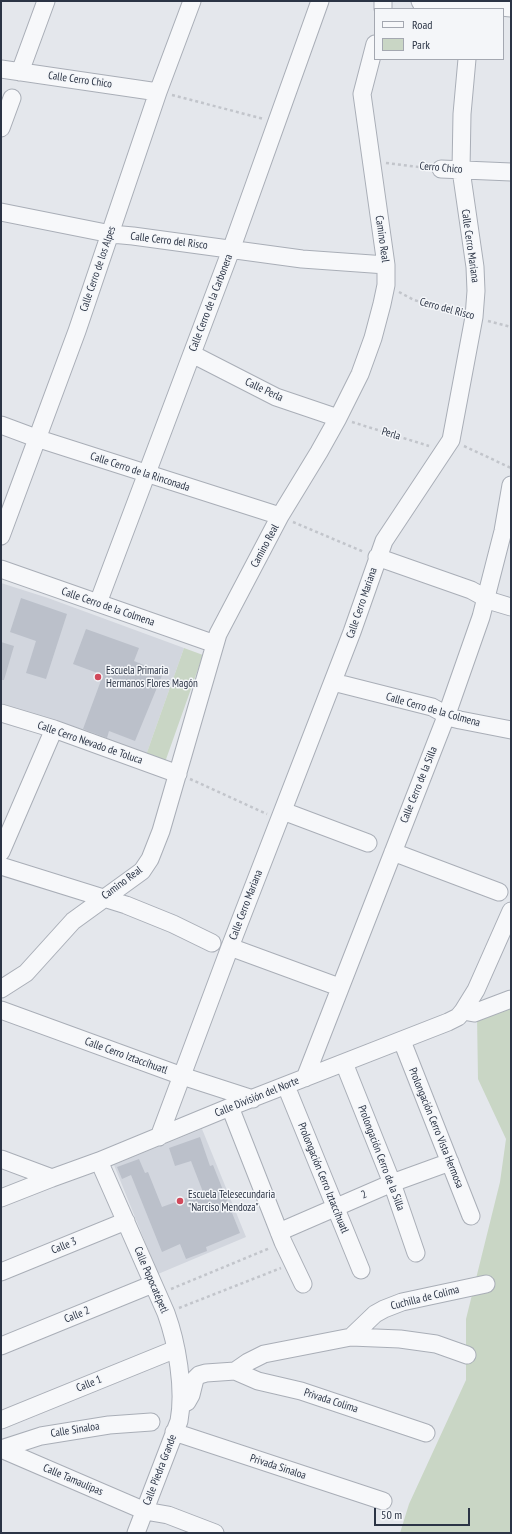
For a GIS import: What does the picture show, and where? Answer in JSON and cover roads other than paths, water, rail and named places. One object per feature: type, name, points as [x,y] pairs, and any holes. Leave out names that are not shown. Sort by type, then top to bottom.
[{"type":"street","points":[[20,72],[46,1]]},
{"type":"street","name":"Calle Cerro de los Alpes","points":[[1,536],[36,438],[77,331],[158,92],[192,1]]},
{"type":"street","name":"Calle Cerro de la Carbonera","points":[[98,603],[232,250],[320,1]]},
{"type":"street","points":[[422,4],[459,8]]},
{"type":"street","points":[[478,8],[491,6],[511,8]]},
{"type":"street","name":"Camino Real","points":[[1,989],[26,973],[73,921],[142,871],[150,859],[161,831],[215,644],[224,622],[280,516],[320,452],[360,374],[373,338],[386,285],[386,265],[362,94],[374,48]]},
{"type":"street","name":"Calle Cerro Mariana","points":[[159,1137],[230,947],[352,632],[377,557],[384,541],[447,445],[474,317],[476,290],[475,267],[461,170],[462,114],[467,60]]},
{"type":"street","name":"Calle Cerro Chico","points":[[1,69],[158,92]]},
{"type":"street","points":[[1,128],[12,98]]},
{"type":"street","name":"Cerro Chico","points":[[441,169],[511,172]]},
{"type":"street","name":"Calle Cerro del Risco","points":[[1,212],[111,234],[302,259],[386,265]]},
{"type":"street","name":"Calle Perla","points":[[192,354],[276,397],[338,418]]},
{"type":"street","name":"Calle Cerro de la Rinconada","points":[[1,425],[36,438],[280,516]]},
{"type":"street","name":"Calle Cerro de la Silla","points":[[305,1078],[339,987],[447,714],[487,599],[503,532],[511,485]]},
{"type":"street","points":[[377,557],[471,590],[487,599],[511,607]]},
{"type":"street","name":"Calle Cerro de la Colmena","points":[[1,569],[215,644]]},
{"type":"street","name":"Calle Cerro de la Colmena","points":[[333,682],[432,707],[452,718],[511,730]]},
{"type":"street","name":"Calle Cerro Nevado de Toluca","points":[[1,713],[54,729],[178,774]]},
{"type":"street","points":[[1,852],[54,729]]},
{"type":"street","points":[[283,811],[368,843]]},
{"type":"street","points":[[392,852],[499,892]]},
{"type":"street","points":[[1,866],[103,898],[173,924],[212,943]]},
{"type":"street","points":[[463,1011],[476,990],[511,911]]},
{"type":"street","points":[[230,947],[339,987]]},
{"type":"street","name":"Calle División del Norte","points":[[1,1198],[99,1161],[305,1078],[402,1041],[448,1022],[458,1017],[463,1011],[474,1012],[511,999]]},
{"type":"street","name":"Calle Cerro Iztaccíhuatl","points":[[1,1010],[182,1076],[253,1099]]},
{"type":"street","name":"Prolongación Cerro Vista Hermosa","points":[[402,1041],[471,1216]]},
{"type":"street","name":"Prolongación Cerro de la Silla","points":[[344,1063],[392,1183],[416,1253]]},
{"type":"street","name":"Prolongación Cerro Iztaccíhuatl","points":[[286,1086],[361,1270]]},
{"type":"street","points":[[230,1108],[281,1237],[303,1284]]},
{"type":"street","points":[[1,1159],[52,1178]]},
{"type":"street","name":"Calle Popocatépetl","points":[[99,1161],[166,1313],[173,1333],[176,1349],[181,1406]]},
{"type":"street","name":"2","points":[[281,1237],[335,1207],[392,1183],[450,1162]]},
{"type":"street","name":"Calle 3","points":[[1,1272],[126,1221]]},
{"type":"street","name":"Cuchilla de Colima","points":[[351,1338],[369,1319],[384,1309],[402,1302],[486,1284]]},
{"type":"street","name":"Calle 2","points":[[1,1346],[155,1289]]},
{"type":"street","points":[[181,1406],[187,1402],[191,1395],[196,1376],[206,1373],[235,1372],[248,1362],[264,1354],[351,1338],[400,1339],[436,1344],[468,1356]]},
{"type":"street","name":"Calle 1","points":[[1,1420],[176,1349]]},
{"type":"street","name":"Privada Colima","points":[[235,1372],[258,1381],[301,1391],[426,1433]]},
{"type":"street","name":"Calle Piedra Grande","points":[[136,1533],[179,1421],[181,1406]]},
{"type":"street","name":"Calle Sinaloa","points":[[1,1449],[41,1436],[109,1425],[151,1422]]},
{"type":"street","name":"Privada Sinaloa","points":[[174,1432],[383,1502]]},
{"type":"street","name":"Calle Tamaulipas","points":[[1,1449],[145,1511],[168,1515],[215,1533]]},
{"type":"place","name":"Escuela Primaria Hermanos Flores Magón","points":[[98,677]]},
{"type":"place","name":"Escuela Telesecundaria \"Narciso Mendoza\"","points":[[180,1201]]}]
